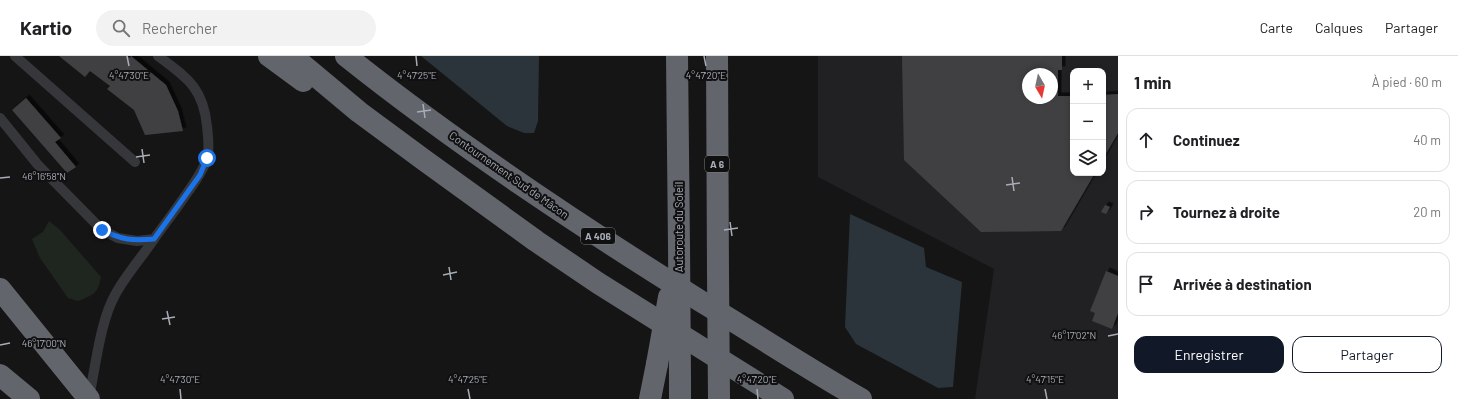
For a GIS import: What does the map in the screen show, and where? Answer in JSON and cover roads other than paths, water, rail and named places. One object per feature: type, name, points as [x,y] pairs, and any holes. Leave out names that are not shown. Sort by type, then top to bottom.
[{"type":"highway","points":[[269,56],[321,94],[359,112]]},
{"type":"highway","points":[[292,56],[359,112],[479,201],[598,283],[783,399]]},
{"type":"highway","name":"Contournement Sud de Mâcon","points":[[346,56],[445,131],[531,191],[636,261],[861,399]]},
{"type":"highway","name":"Autoroute du Soleil","points":[[677,56],[680,399]]},
{"type":"highway","name":"A 6","points":[[717,56],[719,399]]},
{"type":"highway","points":[[650,399],[679,246]]},
{"type":"highway","points":[[0,289],[89,399]]},
{"type":"highway","points":[[0,375],[29,399]]},
{"type":"lane","points":[[15,56],[135,162]]},
{"type":"lane","points":[[89,399],[105,320],[115,294],[200,175],[207,158],[208,142],[202,102],[196,89],[185,76],[158,56]]},
{"type":"lane","points":[[0,118],[38,165],[102,230],[118,238],[137,241],[154,239]]}]
